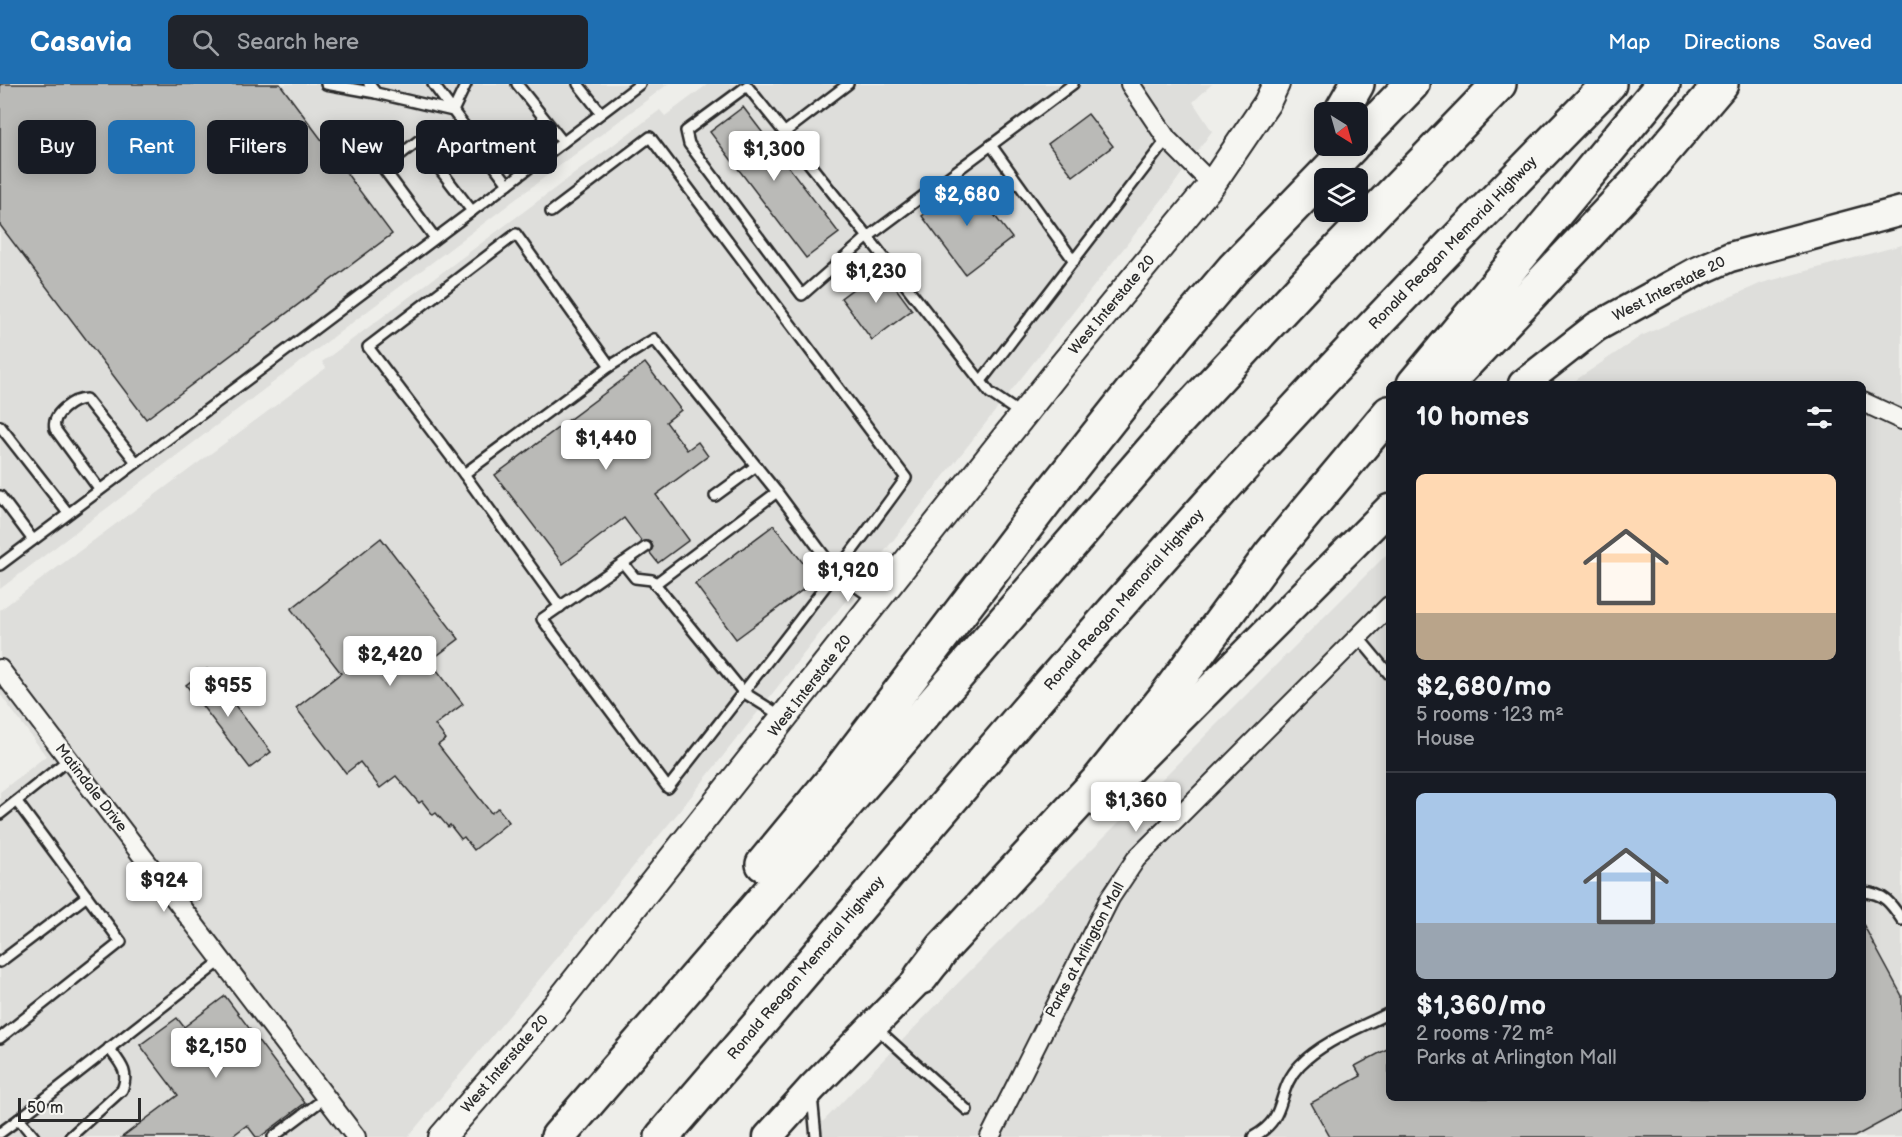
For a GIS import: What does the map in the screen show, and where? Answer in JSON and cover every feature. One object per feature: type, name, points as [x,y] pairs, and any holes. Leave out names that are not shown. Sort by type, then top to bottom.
[{"type":"highway","points":[[1347,102],[1357,84]]},
{"type":"highway","points":[[1368,130],[1412,84]]},
{"type":"highway","points":[[558,1137],[1174,425],[1315,274],[1499,84]]},
{"type":"highway","name":"Ronald Reagan Memorial Highway","points":[[662,1137],[1190,524],[1414,282],[1609,84]]},
{"type":"highway","points":[[1416,381],[1663,84]]},
{"type":"highway","points":[[1449,381],[1639,180],[1721,84]]},
{"type":"highway","points":[[667,1010],[676,965],[835,777],[1053,491],[1233,269],[1314,155]]},
{"type":"highway","points":[[1233,269],[1343,156]]},
{"type":"highway","points":[[921,977],[943,948],[1099,780],[1164,699],[1271,554],[1386,417]]},
{"type":"highway","points":[[1164,699],[1215,644],[1275,569],[1386,447]]},
{"type":"main road","name":"West Interstate 20","points":[[442,1137],[557,1004],[1023,415],[1212,184],[1267,103],[1276,84]]},
{"type":"main road","name":"West Interstate 20","points":[[1527,381],[1596,327],[1696,272],[1730,257],[1902,211]]},
{"type":"main road","points":[[768,1137],[873,1025],[1386,512]]},
{"type":"street","points":[[1130,84],[1167,139],[1212,184]]},
{"type":"street","points":[[1866,403],[1902,420]]},
{"type":"street","name":"Parks at Arlington Mall","points":[[990,1137],[1110,898],[1136,859],[1386,609]]},
{"type":"street","name":"Matindale Drive","points":[[0,669],[356,1137]]},
{"type":"lane","points":[[326,84],[453,111]]},
{"type":"lane","points":[[369,84],[376,93]]},
{"type":"lane","points":[[433,84],[508,184]]},
{"type":"lane","points":[[453,111],[466,84]]},
{"type":"lane","points":[[517,84],[563,142]]},
{"type":"lane","points":[[578,84],[601,113]]},
{"type":"lane","points":[[0,565],[640,84]]},
{"type":"lane","points":[[785,132],[848,84]]},
{"type":"lane","points":[[1023,415],[990,393],[868,237],[785,132],[747,86],[686,131],[688,144],[802,296],[868,237],[1073,84]]},
{"type":"lane","points":[[551,212],[650,137],[906,478],[837,573],[668,788],[542,619],[646,547]]},
{"type":"lane","points":[[981,381],[1167,139]]},
{"type":"lane","points":[[435,238],[383,168],[418,141],[472,211]]},
{"type":"lane","points":[[991,145],[1074,261]]},
{"type":"lane","points":[[560,607],[368,347],[516,234],[610,366]]},
{"type":"lane","points":[[464,474],[610,366],[654,339],[777,492],[837,573],[877,602]]},
{"type":"lane","points":[[99,489],[55,429],[53,422],[56,416],[79,399],[91,402],[136,462]]},
{"type":"lane","points":[[0,426],[68,513]]},
{"type":"lane","points":[[715,496],[756,466]]},
{"type":"lane","points":[[656,584],[777,492]]},
{"type":"lane","points":[[0,496],[33,540]]},
{"type":"lane","points":[[624,563],[635,578],[652,580],[656,584],[743,692],[785,718]]},
{"type":"lane","points":[[1359,638],[1386,670]]},
{"type":"lane","points":[[0,814],[68,760]]},
{"type":"lane","points":[[0,1038],[122,942],[16,802]]},
{"type":"lane","points":[[1866,892],[1877,893],[1892,904],[1902,920]]},
{"type":"lane","points":[[0,962],[87,896]]},
{"type":"lane","points":[[0,1133],[222,960]]},
{"type":"lane","points":[[1253,1137],[1274,1123],[1288,1079],[1302,1063],[1335,1041],[1386,1014]]},
{"type":"lane","points":[[873,1025],[967,1110]]},
{"type":"lane","points":[[70,1137],[122,1090],[127,1080],[125,1071],[109,1048]]},
{"type":"lane","points":[[812,1088],[816,1137]]},
{"type":"lane","points":[[273,1137],[326,1098]]},
{"type":"lane","points":[[20,1119],[34,1137]]},
{"type":"shaded area","points":[[0,84],[668,84],[557,168],[557,120],[416,120],[416,174],[549,174],[0,589]]},
{"type":"shaded area","points":[[708,84],[1212,84],[1193,102],[1212,131],[1172,187],[678,813],[408,1137],[0,1137],[0,792],[46,756],[0,694],[0,610],[326,368],[322,362],[660,110],[665,116]]},
{"type":"shaded area","points":[[1902,245],[1902,1137],[808,1137],[959,982],[1386,555],[1386,1101],[1866,1101],[1866,381],[1574,381],[1641,336],[1762,283]]},
{"type":"building","points":[[0,84],[280,84],[307,120],[207,120],[207,174],[308,174],[308,122],[320,138],[320,174],[347,174],[392,234],[146,419],[0,225]]},
{"type":"building","points":[[743,107],[839,233],[806,258],[710,132]]},
{"type":"building","points":[[1088,114],[1113,146],[1073,176],[1048,144]]},
{"type":"building","points":[[968,181],[1012,238],[965,274],[922,216]]},
{"type":"building","points":[[881,268],[912,310],[872,340],[841,298]]},
{"type":"building","points":[[645,363],[681,410],[666,422],[687,450],[698,442],[708,456],[656,495],[689,540],[658,563],[650,553],[653,547],[651,543],[642,542],[624,518],[563,564],[495,475]]},
{"type":"building","points":[[774,525],[816,580],[736,639],[695,584]]},
{"type":"building","points":[[381,538],[459,639],[430,661],[463,704],[435,725],[446,739],[438,745],[491,813],[498,808],[509,822],[474,850],[464,837],[461,839],[436,813],[433,815],[422,801],[419,803],[396,776],[380,788],[360,762],[346,773],[296,708],[341,673],[291,609]]},
{"type":"building","points":[[207,669],[271,752],[250,768],[186,685]]},
{"type":"building","points":[[1866,930],[1902,996],[1902,1111],[1854,1137],[1330,1137],[1311,1103],[1361,1076],[1355,1066],[1386,1050],[1386,1101],[1866,1101]]},
{"type":"building","points":[[225,996],[305,1103],[260,1137],[256,1137],[247,1125],[231,1137],[122,1137],[178,1095],[140,1045],[177,1018],[184,1027]]}]
